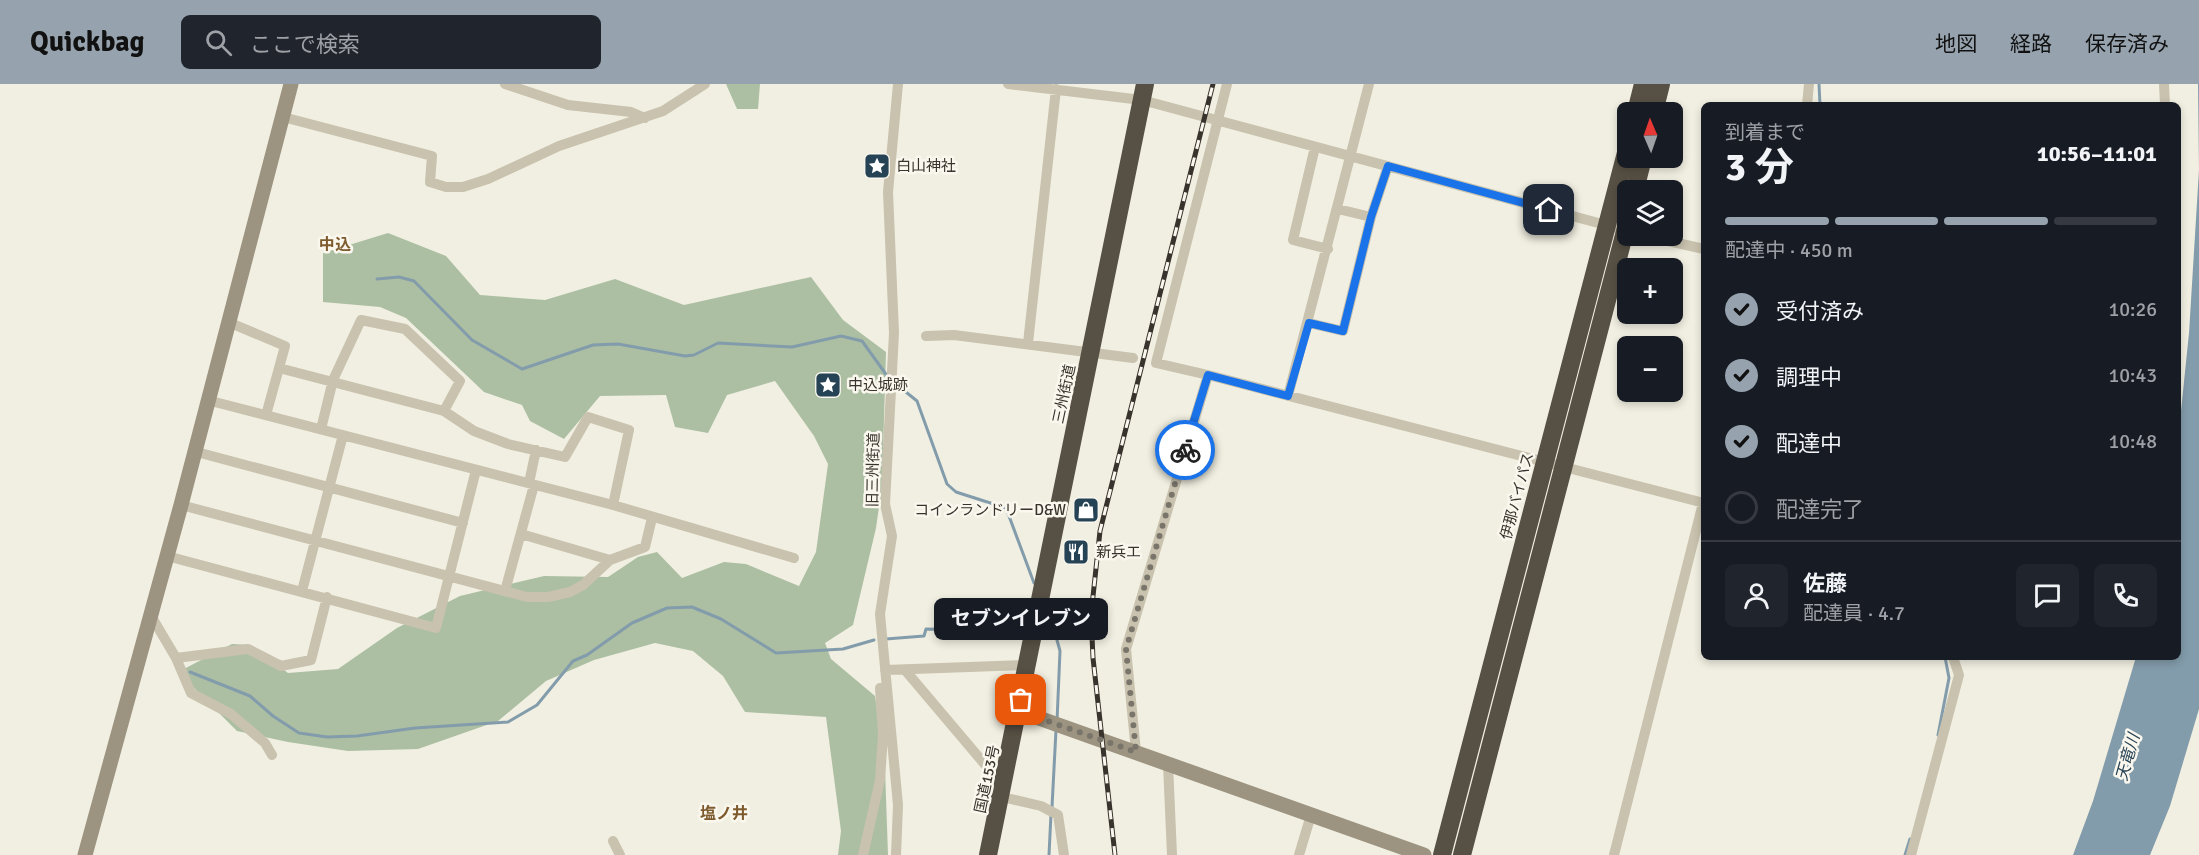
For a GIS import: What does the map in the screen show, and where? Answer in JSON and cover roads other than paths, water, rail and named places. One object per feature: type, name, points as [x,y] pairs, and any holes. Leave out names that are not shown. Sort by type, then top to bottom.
[{"type":"highway","points":[[1638,102],[1643,84]]},
{"type":"highway","points":[[1656,102],[1661,84]]},
{"type":"highway","name":"三州街道","points":[[1019,711],[1144,92]]},
{"type":"highway","name":"伊那バイパス","points":[[1442,855],[1617,244]]},
{"type":"highway","name":"伊那バイパス","points":[[1462,855],[1553,464]]},
{"type":"highway","name":"国道153号","points":[[988,855],[1019,711]]},
{"type":"street","points":[[85,855],[149,614],[181,505],[193,451],[291,84]]},
{"type":"street","points":[[505,84],[568,105],[631,112],[645,118]]},
{"type":"street","points":[[282,117],[432,156],[430,182],[446,187],[463,187],[488,179],[559,146],[663,111],[705,84]]},
{"type":"street","name":"旧三州街道","points":[[896,855],[898,805],[880,614],[892,536],[885,504],[894,333],[888,192],[897,84]]},
{"type":"street","points":[[1008,84],[1056,89],[1144,92],[1217,122],[1617,226]]},
{"type":"street","points":[[1227,84],[1155,363],[1701,502]]},
{"type":"street","points":[[1288,396],[1309,323],[1369,84]]},
{"type":"street","points":[[1807,102],[1809,84]]},
{"type":"street","points":[[2164,84],[2165,102]]},
{"type":"street","points":[[1028,343],[1056,89]]},
{"type":"street","points":[[1315,147],[1293,240],[1328,249]]},
{"type":"street","points":[[1309,323],[1343,331],[1371,217],[1388,166]]},
{"type":"street","points":[[1338,209],[1371,217]]},
{"type":"street","points":[[1683,244],[1701,248]]},
{"type":"street","points":[[321,429],[333,380],[361,320],[405,329],[460,381],[444,411]]},
{"type":"street","points":[[228,322],[285,346],[266,415]]},
{"type":"street","points":[[926,336],[954,335],[1133,358]]},
{"type":"street","points":[[279,368],[333,380],[444,411],[474,431],[565,458],[588,417],[629,430],[612,505]]},
{"type":"street","points":[[1136,752],[1126,649],[1208,375]]},
{"type":"street","points":[[207,400],[612,505],[794,558]]},
{"type":"street","points":[[302,591],[343,435]]},
{"type":"street","points":[[505,591],[532,484],[536,450]]},
{"type":"street","points":[[193,451],[463,523]]},
{"type":"street","points":[[167,556],[436,628],[476,470]]},
{"type":"street","points":[[181,505],[316,539],[527,597],[548,597],[570,592],[583,585],[610,560],[645,548],[652,518]]},
{"type":"street","points":[[1614,855],[1701,511]]},
{"type":"street","points":[[520,534],[610,560]]},
{"type":"street","points":[[176,658],[248,649],[281,666],[311,660],[327,597]]},
{"type":"street","points":[[149,614],[176,658],[191,693],[231,714],[265,742],[272,755]]},
{"type":"street","points":[[1911,855],[1959,675],[1954,660]]},
{"type":"street","points":[[863,855],[880,780],[882,735],[879,684],[885,670],[1028,665]]},
{"type":"street","points":[[905,670],[1003,792],[1051,810],[1060,820],[1064,855]]},
{"type":"street","points":[[1019,711],[1424,855]]},
{"type":"street","points":[[1168,764],[1172,855]]},
{"type":"street","points":[[1299,855],[1311,815]]},
{"type":"street","points":[[613,841],[620,855]]},
{"type":"water","points":[[2198,84],[2199,84],[2199,170]]},
{"type":"water","name":"天竜川","points":[[2199,170],[2199,709],[2170,806],[2150,855],[2073,855],[2093,801],[2135,660],[2181,660],[2181,411],[2189,333]]},
{"type":"waterway","points":[[1819,84],[1820,102]]},
{"type":"waterway","points":[[377,279],[399,277],[414,281],[472,340],[522,369],[593,345],[618,344],[685,356],[694,355],[718,343],[792,347],[841,336],[862,341],[888,377]]},
{"type":"waterway","points":[[896,384],[917,401],[947,484],[956,492],[1006,508],[1034,583]]},
{"type":"waterway","points":[[190,672],[250,696],[273,716],[299,733],[327,737],[357,736],[415,728],[508,722],[537,705],[573,661],[587,655],[632,623],[667,608],[692,607],[721,619],[776,653],[843,649],[874,640]]},
{"type":"waterway","points":[[1052,622],[1060,651],[1057,721]]},
{"type":"waterway","points":[[886,639],[924,636],[926,629],[1015,631]]},
{"type":"waterway","points":[[1938,735],[1949,678],[1946,660]]},
{"type":"waterway","points":[[1052,807],[1056,730]]},
{"type":"waterway","points":[[1049,855],[1051,814]]},
{"type":"waterway","points":[[1905,855],[1910,839]]},
{"type":"railway","points":[[1115,855],[1093,658],[1091,615],[1100,531],[1213,84]]},
{"type":"place","name":"白山神社","points":[[877,166]]},
{"type":"place","name":"中込城跡","points":[[828,385]]},
{"type":"place","name":"コインランドリーD&W","points":[[1086,510]]},
{"type":"place","name":"新兵エ","points":[[1076,552]]},
{"type":"place","name":"セブンイレブン","points":[[1021,700]]},
{"type":"district","name":"中込","points":[[335,244]]},
{"type":"district","name":"塩ノ井","points":[[724,813]]}]
